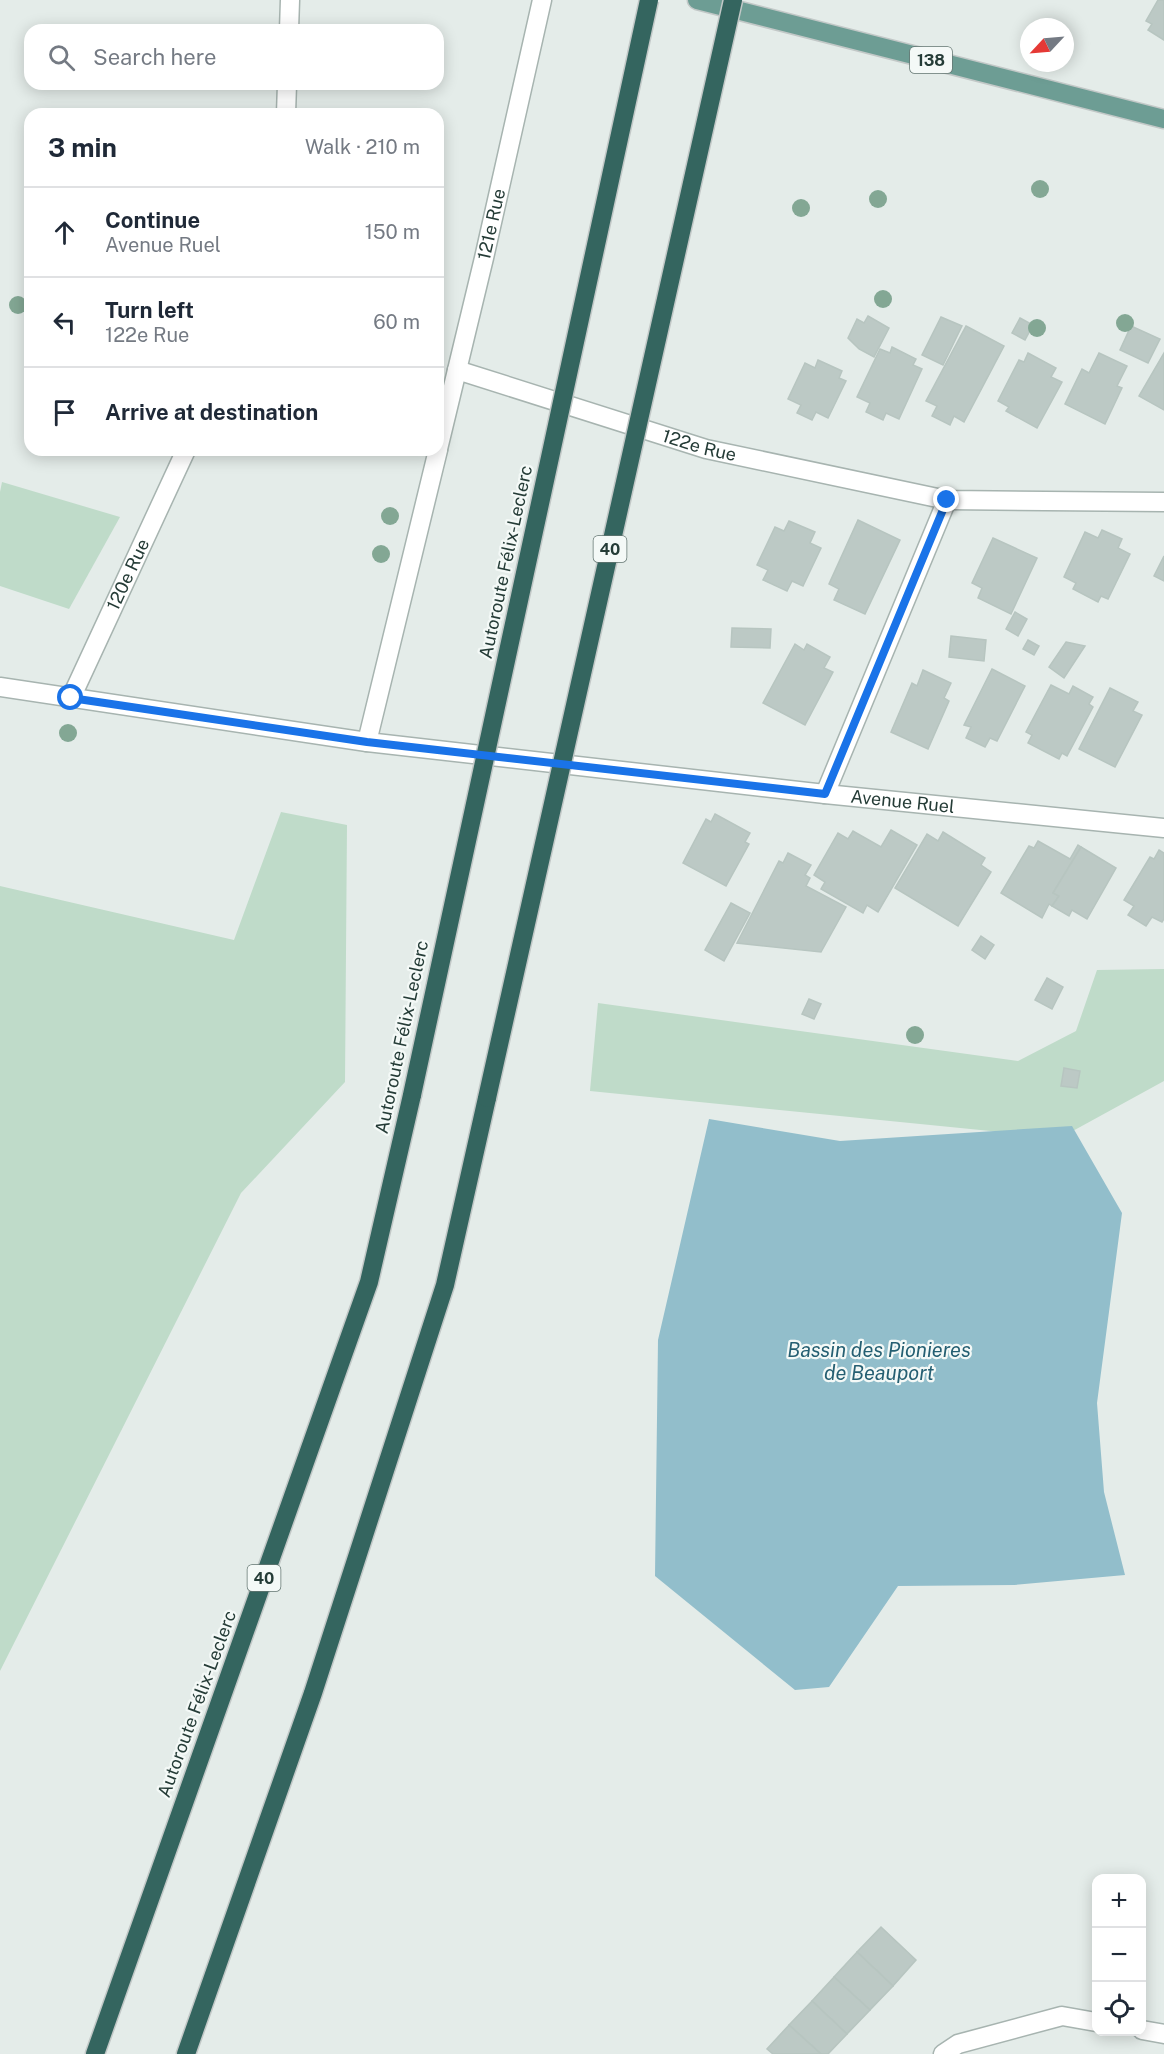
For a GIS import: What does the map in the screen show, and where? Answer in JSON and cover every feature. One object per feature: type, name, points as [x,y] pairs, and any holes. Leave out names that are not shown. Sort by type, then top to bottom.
[{"type":"highway","name":"Autoroute Félix-Leclerc","points":[[95,2054],[369,1282],[412,1095],[649,0]]},
{"type":"highway","name":"40","points":[[186,2054],[313,1693],[445,1285],[733,0]]},
{"type":"main road","name":"138","points":[[697,0],[1164,119]]},
{"type":"street","points":[[289,24],[290,0]]},
{"type":"street","name":"121e Rue","points":[[444,425],[542,0]]},
{"type":"street","points":[[286,108],[287,90]]},
{"type":"street","name":"122e Rue","points":[[457,370],[706,449],[947,500],[1164,502]]},
{"type":"street","name":"120e Rue","points":[[71,698],[183,456]]},
{"type":"street","name":"121e Rue","points":[[367,742],[437,456]]},
{"type":"street","points":[[825,794],[947,500]]},
{"type":"street","name":"Avenue Ruel","points":[[0,687],[367,742],[825,794],[1164,828]]},
{"type":"street","points":[[943,2054],[958,2044],[1062,2016],[1092,2021]]},
{"type":"street","points":[[1146,2031],[1164,2034]]},
{"type":"green space","points":[[2,482],[120,517],[69,609],[0,586],[0,492]]},
{"type":"green space","points":[[281,812],[347,825],[345,1082],[241,1193],[0,1671],[0,886],[234,940]]},
{"type":"green space","points":[[1164,969],[1164,1081],[1060,1138],[590,1091],[598,1003],[1018,1061],[1076,1031],[1097,970]]},
{"type":"water","name":"Bassin des Pionieres de Beauport","points":[[709,1119],[840,1141],[1072,1126],[1122,1213],[1097,1403],[1104,1492],[1125,1575],[1014,1585],[898,1586],[829,1687],[795,1690],[655,1576],[658,1340]]},
{"type":"building","points":[[1158,0],[1164,0],[1164,40],[1148,30],[1152,24],[1146,21]]},
{"type":"building","points":[[868,316],[889,328],[874,357],[859,349],[848,338],[857,319],[864,323]]},
{"type":"building","points":[[941,317],[962,326],[943,365],[922,355]]},
{"type":"building","points":[[1020,318],[1033,325],[1025,340],[1012,333]]},
{"type":"building","points":[[966,326],[1004,346],[964,422],[954,416],[950,425],[932,416],[937,406],[926,401]]},
{"type":"building","points":[[1131,326],[1160,339],[1148,363],[1120,350]]},
{"type":"building","points":[[892,347],[916,359],[913,365],[922,369],[899,419],[886,413],[883,420],[866,412],[870,403],[857,397],[880,349],[890,353]]},
{"type":"building","points":[[1028,353],[1056,368],[1051,377],[1062,382],[1037,428],[1006,411],[1009,407],[998,401],[1019,360],[1024,362]]},
{"type":"building","points":[[1099,353],[1127,366],[1117,386],[1122,388],[1105,424],[1065,404],[1082,369],[1089,373]]},
{"type":"building","points":[[1164,353],[1164,410],[1139,396]]},
{"type":"building","points":[[818,360],[842,371],[839,378],[846,381],[828,418],[816,412],[812,420],[797,413],[801,405],[788,399],[805,363],[815,368]]},
{"type":"building","points":[[858,520],[900,540],[865,614],[834,600],[839,589],[829,584]]},
{"type":"building","points":[[789,521],[815,532],[810,543],[821,548],[803,586],[792,581],[787,591],[763,580],[768,570],[757,565],[775,527],[784,531]]},
{"type":"building","points":[[1102,530],[1122,539],[1118,548],[1130,554],[1108,599],[1101,596],[1098,602],[1073,589],[1076,583],[1064,577],[1085,532],[1098,538]]},
{"type":"building","points":[[993,538],[1037,558],[1011,614],[978,598],[982,588],[972,583]]},
{"type":"building","points":[[1164,556],[1164,581],[1154,576]]},
{"type":"building","points":[[1015,612],[1027,619],[1018,636],[1006,629]]},
{"type":"building","points":[[732,628],[771,629],[770,648],[731,647]]},
{"type":"building","points":[[951,636],[986,640],[984,661],[949,657]]},
{"type":"building","points":[[1028,640],[1039,646],[1034,655],[1023,649]]},
{"type":"building","points":[[1066,642],[1085,646],[1064,678],[1049,667]]},
{"type":"building","points":[[795,644],[804,650],[807,644],[830,657],[824,668],[833,672],[805,725],[763,703]]},
{"type":"building","points":[[992,669],[1025,686],[997,741],[990,738],[985,747],[966,738],[971,727],[964,725]]},
{"type":"building","points":[[923,670],[951,683],[944,698],[949,701],[928,749],[891,732],[912,683],[917,686]]},
{"type":"building","points":[[1051,685],[1069,694],[1073,686],[1093,697],[1089,704],[1093,707],[1067,756],[1062,753],[1059,759],[1028,743],[1032,735],[1026,732]]},
{"type":"building","points":[[1110,688],[1138,702],[1133,711],[1142,715],[1115,767],[1079,749]]},
{"type":"building","points":[[715,814],[750,833],[745,842],[749,844],[726,886],[683,863],[706,819],[711,822]]},
{"type":"building","points":[[891,830],[917,845],[878,912],[867,905],[863,913],[821,889],[825,882],[814,875],[838,833],[848,839],[853,831],[881,847]]},
{"type":"building","points":[[943,832],[985,858],[981,865],[991,872],[958,926],[895,888],[927,834],[938,841]]},
{"type":"building","points":[[1038,841],[1070,859],[1078,845],[1081,847],[1053,893],[1059,896],[1052,906],[1049,904],[1042,918],[1001,893],[1029,846],[1034,848]]},
{"type":"building","points":[[1081,847],[1116,868],[1087,919],[1072,910],[1069,916],[1052,906],[1059,896],[1053,893]]},
{"type":"building","points":[[1159,850],[1164,853],[1164,919],[1162,922],[1152,917],[1146,926],[1128,915],[1134,906],[1124,900],[1150,857],[1154,859]]},
{"type":"building","points":[[788,853],[811,865],[805,875],[810,878],[806,886],[846,907],[821,952],[737,943],[779,861],[783,863]]},
{"type":"building","points":[[731,903],[750,913],[724,961],[705,950]]},
{"type":"building","points":[[981,936],[994,945],[985,959],[972,950]]},
{"type":"building","points":[[1047,978],[1063,987],[1052,1009],[1035,1000]]},
{"type":"building","points":[[809,999],[821,1004],[814,1019],[802,1014]]},
{"type":"building","points":[[1064,1068],[1080,1071],[1077,1088],[1061,1086]]},
{"type":"building","points":[[881,1927],[916,1960],[893,1986],[857,1952]]},
{"type":"building","points":[[857,1952],[893,1986],[870,2010],[834,1977]]},
{"type":"building","points":[[834,1977],[870,2010],[847,2034],[812,2001]]},
{"type":"building","points":[[812,2001],[847,2034],[828,2054],[821,2054],[789,2025]]},
{"type":"building","points":[[789,2025],[821,2054],[773,2054],[767,2049]]},
{"type":"route","points":[[71,698],[367,742],[825,794],[947,500]]}]
